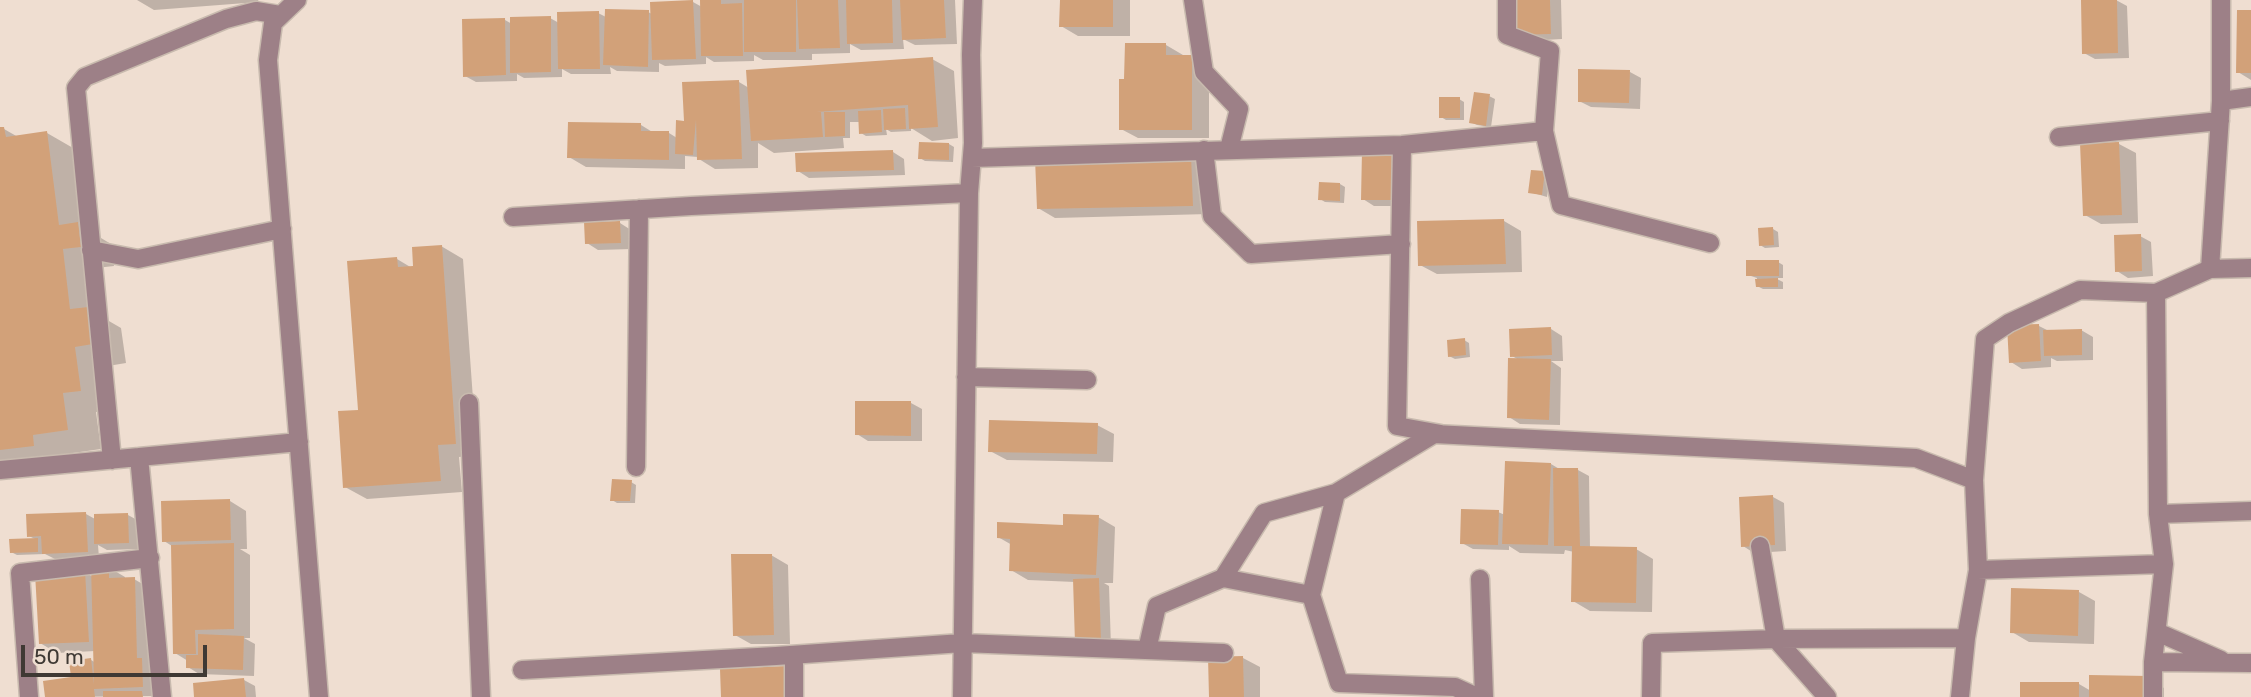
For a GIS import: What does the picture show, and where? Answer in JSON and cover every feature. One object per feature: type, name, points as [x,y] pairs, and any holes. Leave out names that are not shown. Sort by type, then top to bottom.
[{"type":"street","points":[[297,0],[273,23],[268,60],[320,697]]},
{"type":"street","points":[[962,697],[973,0]]},
{"type":"street","points":[[1194,0],[1204,72],[1239,109],[1229,149]]},
{"type":"street","points":[[1507,0],[1507,35],[1550,51],[1544,131],[1561,205],[1710,243]]},
{"type":"street","points":[[2210,269],[2221,101],[2221,0]]},
{"type":"street","points":[[112,460],[76,88],[85,77],[226,19],[256,11],[280,15]]},
{"type":"street","points":[[2221,101],[2251,97]]},
{"type":"street","points":[[2059,136],[2220,121]]},
{"type":"street","points":[[972,158],[1402,145],[1544,131]]},
{"type":"street","points":[[1402,145],[1397,426],[1441,434]]},
{"type":"street","points":[[1204,150],[1212,216],[1251,254],[1401,244]]},
{"type":"street","points":[[513,217],[969,193]]},
{"type":"street","points":[[636,467],[639,209]]},
{"type":"street","points":[[91,250],[138,260],[282,229]]},
{"type":"street","points":[[1960,697],[1966,638],[1979,570],[1974,480],[1985,339],[2009,323],[2080,290],[2156,293],[2210,269],[2251,268]]},
{"type":"street","points":[[2153,697],[2153,662],[2164,564],[2158,514],[2156,293]]},
{"type":"street","points":[[966,377],[1087,380]]},
{"type":"street","points":[[469,403],[481,697]]},
{"type":"street","points":[[1223,578],[1264,513],[1336,493],[1434,434],[1916,458],[1974,480]]},
{"type":"street","points":[[0,470],[299,442]]},
{"type":"street","points":[[139,457],[162,697]]},
{"type":"street","points":[[1336,493],[1311,595],[1339,683],[1455,687],[1477,697]]},
{"type":"street","points":[[2158,514],[2251,511]]},
{"type":"street","points":[[1760,546],[1776,639],[1827,697]]},
{"type":"street","points":[[30,697],[20,573],[150,558]]},
{"type":"street","points":[[1979,570],[2164,564]]},
{"type":"street","points":[[1147,650],[1157,606],[1223,578],[1311,595]]},
{"type":"street","points":[[1480,579],[1484,697]]},
{"type":"street","points":[[2157,632],[2227,663]]},
{"type":"street","points":[[1651,697],[1652,643],[1966,638]]},
{"type":"street","points":[[522,670],[962,643],[1224,653]]},
{"type":"street","points":[[794,655],[794,697]]},
{"type":"street","points":[[2153,662],[2251,663]]},
{"type":"building","points":[[693,0],[696,59],[652,60],[650,2]]},
{"type":"building","points":[[700,0],[721,0],[721,4],[742,3],[743,56],[701,56]]},
{"type":"building","points":[[744,0],[796,0],[796,52],[744,52]]},
{"type":"building","points":[[797,0],[838,0],[840,48],[799,49]]},
{"type":"building","points":[[846,0],[892,0],[893,43],[847,44]]},
{"type":"building","points":[[900,0],[944,0],[946,38],[902,40]]},
{"type":"building","points":[[1060,0],[1113,0],[1113,27],[1059,27]]},
{"type":"building","points":[[1512,0],[1550,0],[1551,34],[1513,35]]},
{"type":"building","points":[[2081,0],[2117,0],[2118,53],[2082,54]]},
{"type":"building","points":[[605,9],[649,10],[648,67],[603,65]]},
{"type":"building","points":[[2237,10],[2251,10],[2251,73],[2236,73]]},
{"type":"building","points":[[599,11],[600,69],[558,69],[557,12]]},
{"type":"building","points":[[551,16],[551,72],[510,73],[510,17]]},
{"type":"building","points":[[505,18],[506,75],[463,77],[462,19]]},
{"type":"building","points":[[1125,43],[1166,43],[1166,55],[1192,55],[1192,130],[1119,130],[1119,79],[1124,79]]},
{"type":"building","points":[[933,57],[938,127],[909,129],[908,105],[817,112],[821,112],[823,137],[751,141],[746,70]]},
{"type":"building","points":[[1578,69],[1630,70],[1629,103],[1578,102]]},
{"type":"building","points":[[739,80],[742,159],[697,160],[696,120],[693,155],[675,154],[676,120],[684,121],[682,82]]},
{"type":"building","points":[[1474,92],[1490,94],[1486,126],[1469,123]]},
{"type":"building","points":[[1439,97],[1460,97],[1460,118],[1439,118]]},
{"type":"building","points":[[905,108],[906,129],[884,130],[883,109]]},
{"type":"building","points":[[881,110],[882,132],[859,134],[858,111]]},
{"type":"building","points":[[824,112],[845,112],[845,136],[825,137]]},
{"type":"building","points":[[568,122],[641,123],[641,131],[669,131],[669,160],[567,158]]},
{"type":"building","points":[[0,127],[4,127],[6,137],[47,131],[59,225],[78,222],[81,247],[63,249],[70,309],[88,307],[93,344],[75,347],[81,391],[63,393],[68,430],[33,435],[34,446],[0,450]]},
{"type":"building","points":[[919,142],[949,143],[949,160],[918,159]]},
{"type":"building","points":[[2119,142],[2122,215],[2083,216],[2080,143]]},
{"type":"building","points":[[893,150],[894,170],[796,172],[795,153]]},
{"type":"building","points":[[1362,151],[1396,152],[1396,200],[1361,200]]},
{"type":"building","points":[[1191,155],[1193,206],[1037,209],[1035,158]]},
{"type":"building","points":[[1531,170],[1545,171],[1542,195],[1528,193]]},
{"type":"building","points":[[1319,182],[1340,183],[1340,201],[1318,200]]},
{"type":"building","points":[[1504,219],[1506,264],[1418,266],[1417,221]]},
{"type":"building","points":[[620,221],[621,243],[585,244],[584,222]]},
{"type":"building","points":[[1773,227],[1774,245],[1759,246],[1758,228]]},
{"type":"building","points":[[2141,234],[2142,271],[2115,272],[2114,235]]},
{"type":"building","points":[[442,245],[456,444],[438,445],[441,481],[343,488],[338,411],[358,410],[347,261],[397,257],[398,267],[413,266],[412,247]]},
{"type":"building","points":[[1746,260],[1779,260],[1779,276],[1746,276]]},
{"type":"building","points":[[1778,278],[1778,287],[1756,287],[1755,279]]},
{"type":"building","points":[[2039,324],[2041,361],[2009,363],[2007,325]]},
{"type":"building","points":[[1551,327],[1552,355],[1510,357],[1509,329]]},
{"type":"building","points":[[2082,329],[2082,355],[2044,356],[2043,330]]},
{"type":"building","points":[[1465,338],[1466,355],[1448,357],[1447,340]]},
{"type":"building","points":[[1508,358],[1551,359],[1549,420],[1507,418]]},
{"type":"building","points":[[855,401],[911,401],[911,436],[855,435]]},
{"type":"building","points":[[989,420],[1098,423],[1097,454],[988,452]]},
{"type":"building","points":[[1505,461],[1551,463],[1548,545],[1502,544]]},
{"type":"building","points":[[1553,468],[1578,468],[1580,546],[1637,547],[1636,603],[1571,602],[1572,546],[1554,546]]},
{"type":"building","points":[[612,479],[632,480],[630,501],[610,501]]},
{"type":"building","points":[[1773,495],[1775,545],[1741,547],[1739,497]]},
{"type":"building","points":[[230,499],[231,540],[162,542],[161,501]]},
{"type":"building","points":[[1461,509],[1499,510],[1498,545],[1460,544]]},
{"type":"building","points":[[86,512],[88,552],[42,554],[41,536],[27,537],[26,514]]},
{"type":"building","points":[[128,513],[129,543],[94,544],[94,514]]},
{"type":"building","points":[[1063,514],[1099,515],[1096,575],[1009,571],[1010,539],[997,538],[997,522],[1063,525]]},
{"type":"building","points":[[38,538],[38,552],[10,553],[9,539]]},
{"type":"building","points":[[234,543],[234,629],[195,630],[196,654],[173,654],[171,545]]},
{"type":"building","points":[[731,554],[772,554],[774,635],[733,636]]},
{"type":"building","points":[[91,566],[109,566],[109,578],[135,577],[137,658],[142,658],[143,687],[94,689],[95,697],[45,697],[43,681],[71,677],[69,661],[91,658],[94,684]]},
{"type":"building","points":[[85,570],[89,642],[39,644],[35,573]]},
{"type":"building","points":[[1099,578],[1101,641],[1075,643],[1073,579]]},
{"type":"building","points":[[2011,588],[2079,590],[2078,636],[2010,633]]},
{"type":"building","points":[[198,634],[244,636],[243,670],[186,668],[186,655],[198,655]]},
{"type":"building","points":[[1243,656],[1244,697],[1209,697],[1208,657]]},
{"type":"building","points":[[786,666],[787,697],[721,697],[720,669]]},
{"type":"building","points":[[2089,675],[2148,676],[2147,697],[2089,697]]},
{"type":"building","points":[[244,678],[246,697],[194,697],[193,683]]},
{"type":"building","points":[[2020,682],[2079,682],[2079,697],[2020,697]]},
{"type":"building","points":[[103,691],[142,691],[143,697],[103,697]]}]
